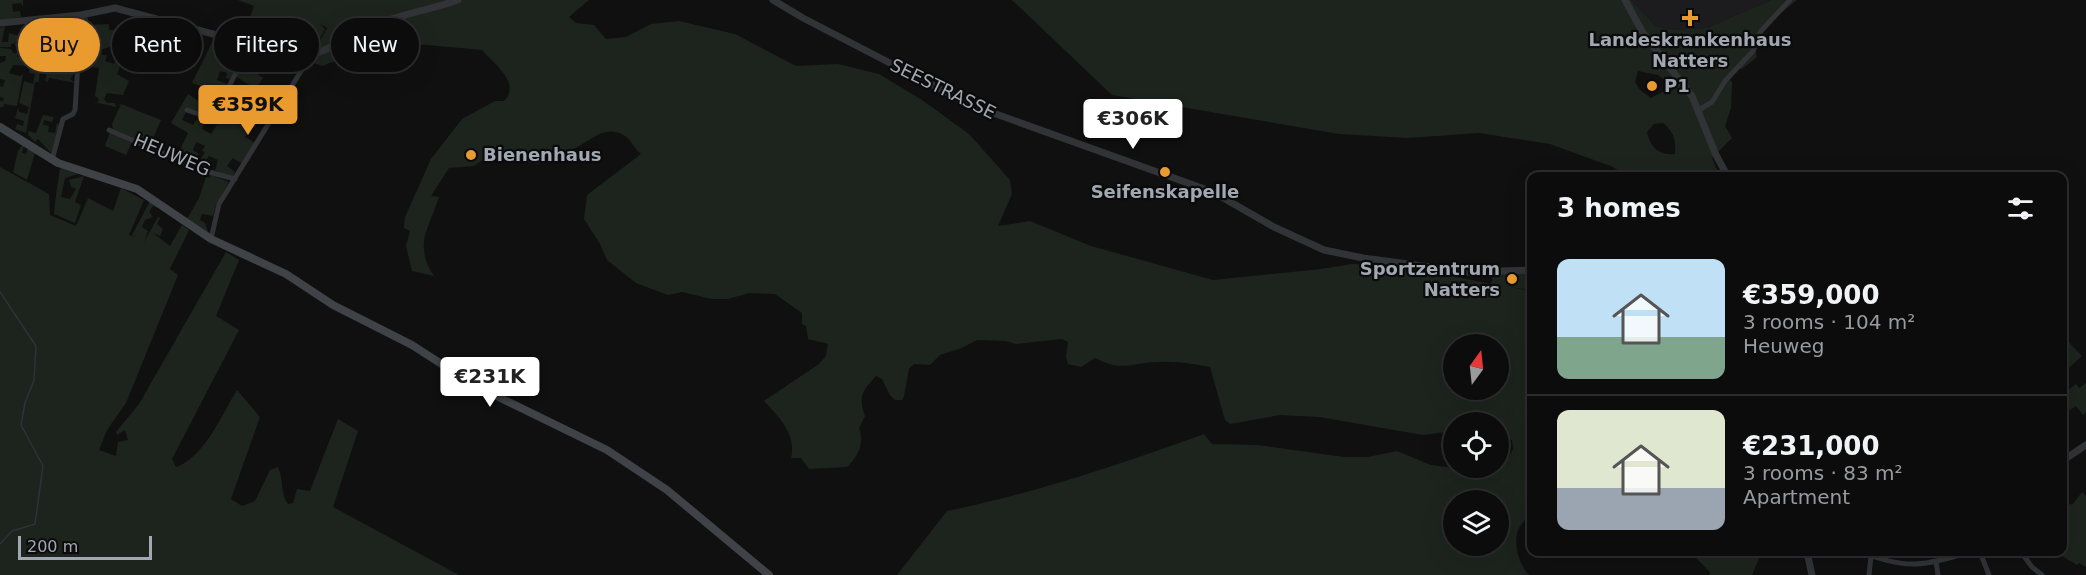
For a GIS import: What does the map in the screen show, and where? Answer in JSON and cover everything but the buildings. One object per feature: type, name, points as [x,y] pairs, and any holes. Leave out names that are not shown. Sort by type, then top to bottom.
[{"type":"main road","points":[[0,127],[52,160],[72,169],[137,189],[211,239],[286,274],[333,305],[412,345],[491,394],[550,420],[607,450],[667,490],[769,575]]},
{"type":"street","points":[[319,51],[368,28],[458,0]]},
{"type":"street","name":"SEESTRASSE","points":[[773,0],[803,18],[971,105],[1199,186],[1227,198],[1274,227],[1324,250],[1363,258],[1468,272],[1527,270]]},
{"type":"street","points":[[1625,0],[1643,33],[1688,90],[1725,172]]},
{"type":"street","points":[[1699,110],[1712,102],[1725,81],[1753,51],[1761,31],[1790,0]]},
{"type":"street","points":[[0,24],[81,15],[115,8],[214,35]]},
{"type":"street","points":[[52,160],[63,119],[73,114],[75,110],[81,15]]},
{"type":"street","points":[[187,110],[213,119],[236,72]]},
{"type":"street","name":"HEUWEG","points":[[211,239],[219,204],[300,72]]},
{"type":"street","name":"HEUWEG","points":[[109,130],[205,171],[235,179]]},
{"type":"street","points":[[2067,457],[2086,445]]},
{"type":"street","points":[[1808,556],[1812,575]]},
{"type":"street","points":[[1869,575],[1871,556],[1913,565],[1956,556]]},
{"type":"street","points":[[1886,560],[1887,556]]},
{"type":"street","points":[[1982,556],[1989,575]]},
{"type":"street","points":[[2024,556],[2042,575]]},
{"type":"street","points":[[1936,562],[1938,575]]},
{"type":"shaded area","points":[[0,0],[23,0],[23,7],[21,3],[12,4],[13,12],[20,11],[21,17],[12,18],[12,21],[0,20]]},
{"type":"shaded area","points":[[238,0],[589,0],[569,17],[576,23],[594,25],[606,39],[626,37],[651,24],[679,21],[735,34],[796,66],[838,64],[879,74],[922,100],[969,134],[1010,180],[1012,194],[998,226],[1030,221],[1091,246],[1213,280],[1352,264],[1404,266],[1491,284],[1493,274],[1527,272],[1527,289],[1509,287],[1527,290],[1527,517],[1517,533],[1516,546],[1525,571],[1529,575],[897,575],[947,511],[1012,496],[1077,477],[1204,434],[1212,444],[1258,445],[1344,457],[1368,457],[1397,451],[1431,465],[1443,467],[1443,478],[1509,478],[1509,456],[1513,449],[1512,440],[1509,439],[1509,412],[1443,412],[1443,432],[1423,435],[1319,417],[1280,415],[1230,424],[1225,420],[1210,367],[1164,362],[1119,366],[1095,358],[1081,367],[1068,364],[1066,356],[1068,342],[1062,339],[1016,344],[1006,341],[977,340],[940,355],[930,365],[914,364],[909,369],[902,400],[895,400],[882,379],[876,376],[863,394],[862,404],[865,416],[859,428],[861,444],[854,459],[847,467],[809,469],[801,458],[791,458],[789,434],[781,420],[764,401],[819,364],[826,356],[828,344],[808,339],[806,326],[802,324],[802,313],[775,294],[749,293],[728,299],[712,299],[682,292],[668,295],[636,283],[607,260],[584,219],[587,195],[641,154],[627,138],[618,133],[606,132],[538,164],[493,156],[474,166],[449,168],[431,196],[439,197],[425,237],[425,255],[434,276],[412,271],[406,246],[410,231],[404,228],[405,217],[431,159],[462,119],[495,101],[504,101],[509,94],[508,80],[482,50],[419,44],[419,18],[331,18],[331,62],[322,66],[319,65],[319,42],[327,28],[320,24],[325,29],[319,40],[319,18],[250,18],[254,6]]},
{"type":"shaded area","points":[[1012,0],[1631,0],[1656,26],[1675,30],[1707,28],[1771,0],[1797,0],[1761,31],[1755,47],[1757,57],[1742,69],[1737,68],[1727,77],[1732,82],[1731,108],[1725,126],[1732,138],[1712,158],[1718,172],[1620,172],[1613,167],[1550,144],[1479,133],[1408,138],[1339,134],[1112,95]],"holes":[[[1638,71],[1658,75],[1666,81],[1666,90],[1651,98],[1640,90],[1635,82]],[[1663,123],[1674,137],[1675,154],[1664,154],[1653,146],[1647,132],[1654,124]]]},
{"type":"shaded area","name":"Landeskrankenhaus Natters","points":[[1631,0],[1771,0],[1707,28],[1675,30],[1656,26]]},
{"type":"shaded area","points":[[100,24],[109,24],[109,30],[112,30],[112,46],[101,50],[102,55],[107,55],[105,61],[112,63],[112,72],[118,72],[117,74],[129,81],[123,95],[107,93],[104,99],[107,103],[115,103],[116,107],[94,102],[98,102],[99,99],[95,96],[100,72]]},
{"type":"shaded area","points":[[5,26],[2,42],[8,42],[9,33],[18,35],[18,46],[15,46],[15,43],[11,44],[11,47],[0,47],[0,28]]},
{"type":"shaded area","points":[[214,38],[214,72],[220,72],[217,80],[227,84],[221,93],[192,83],[197,72],[202,72],[202,63]]},
{"type":"shaded area","points":[[0,48],[11,49],[13,53],[18,53],[18,65],[13,65],[9,73],[20,76],[23,74],[17,106],[4,104],[0,107],[0,101],[4,98],[0,97],[0,86],[3,87],[5,80],[0,79],[0,63],[5,61],[6,56],[0,56]]},
{"type":"shaded area","points":[[40,72],[39,82],[35,82],[26,133],[15,129],[17,124],[23,126],[24,121],[15,118],[18,108],[19,112],[27,114],[29,107],[19,103],[24,81],[33,84],[35,74],[29,73]]},
{"type":"shaded area","points":[[47,72],[75,72],[70,79],[74,82],[77,78],[76,83],[49,78],[48,82],[45,81]]},
{"type":"shaded area","points":[[224,72],[233,72],[230,79],[226,78],[227,73]]},
{"type":"shaded area","points":[[237,72],[254,72],[263,78],[256,89],[235,76]]},
{"type":"shaded area","points":[[208,91],[213,94],[212,101],[207,99],[204,104],[214,109],[210,116],[188,108],[182,120],[193,125],[196,120],[204,124],[202,129],[211,134],[218,123],[213,120],[224,98],[235,104],[231,110],[239,115],[247,100],[264,110],[245,137],[255,143],[241,163],[233,158],[227,166],[235,172],[233,177],[215,171],[218,160],[209,156],[205,162],[209,164],[208,167],[204,169],[197,165],[205,152],[202,151],[205,146],[196,142],[193,150],[199,154],[193,163],[177,156],[188,133],[171,123],[188,94],[200,102]]},
{"type":"shaded area","points":[[121,104],[161,120],[150,145],[113,129],[112,124]]},
{"type":"shaded area","points":[[43,115],[54,117],[52,122],[44,120],[43,125],[49,126],[48,132],[55,133],[57,123],[60,124],[52,154],[38,139],[35,142],[28,135],[28,131],[36,133]]},
{"type":"shaded area","points":[[110,132],[133,140],[126,155],[105,146]]},
{"type":"shaded area","points":[[23,144],[22,153],[26,154],[28,148],[35,153],[27,180],[13,172],[18,151]]},
{"type":"shaded area","points":[[0,167],[49,194],[50,215],[76,226],[88,198],[113,211],[121,188],[144,200],[129,235],[136,237],[132,235],[151,199],[160,208],[153,206],[149,212],[153,217],[145,220],[142,227],[148,231],[144,242],[158,217],[160,218],[157,224],[163,229],[160,236],[153,233],[170,246],[182,225],[189,230],[170,269],[178,275],[126,403],[107,430],[99,450],[116,456],[118,442],[128,440],[125,430],[117,435],[116,432],[139,404],[226,252],[239,260],[216,316],[239,330],[172,459],[176,467],[195,455],[204,445],[237,390],[260,417],[231,499],[242,506],[255,501],[270,470],[278,467],[286,500],[288,504],[293,503],[297,489],[310,491],[338,419],[358,431],[333,507],[459,575],[0,575]]},
{"type":"shaded area","points":[[60,168],[78,174],[65,178],[61,197],[70,199],[76,189],[71,187],[69,180],[84,176],[75,202],[81,205],[75,223],[54,214]]},
{"type":"shaded area","points":[[211,175],[229,182],[216,205],[213,216],[202,214],[200,220],[205,223],[209,234],[187,219],[199,198],[206,177],[210,178]]},
{"type":"shaded area","points":[[2067,340],[2082,356],[2067,369]]},
{"type":"shaded area","points":[[2086,383],[2086,413],[2083,415],[2076,406],[2067,412],[2067,391],[2076,384],[2079,388]]},
{"type":"shaded area","points":[[2082,492],[2086,496],[2086,567],[2079,563],[2077,565],[2062,556],[2067,556],[2067,505],[2073,504]]},
{"type":"shaded area","points":[[1694,556],[1760,556],[1752,575],[1709,575],[1710,572]]},
{"type":"waterway","points":[[0,292],[36,346],[34,380],[25,403],[21,425],[43,466],[35,524],[12,531],[0,544]]},
{"type":"place","name":"Landeskrankenhaus Natters","points":[[1690,18]]},
{"type":"place","name":"P1","points":[[1652,86]]},
{"type":"place","name":"Bienenhaus","points":[[471,155]]},
{"type":"place","name":"Seifenskapelle","points":[[1165,172]]},
{"type":"place","name":"Sportzentrum Natters","points":[[1512,279]]}]
